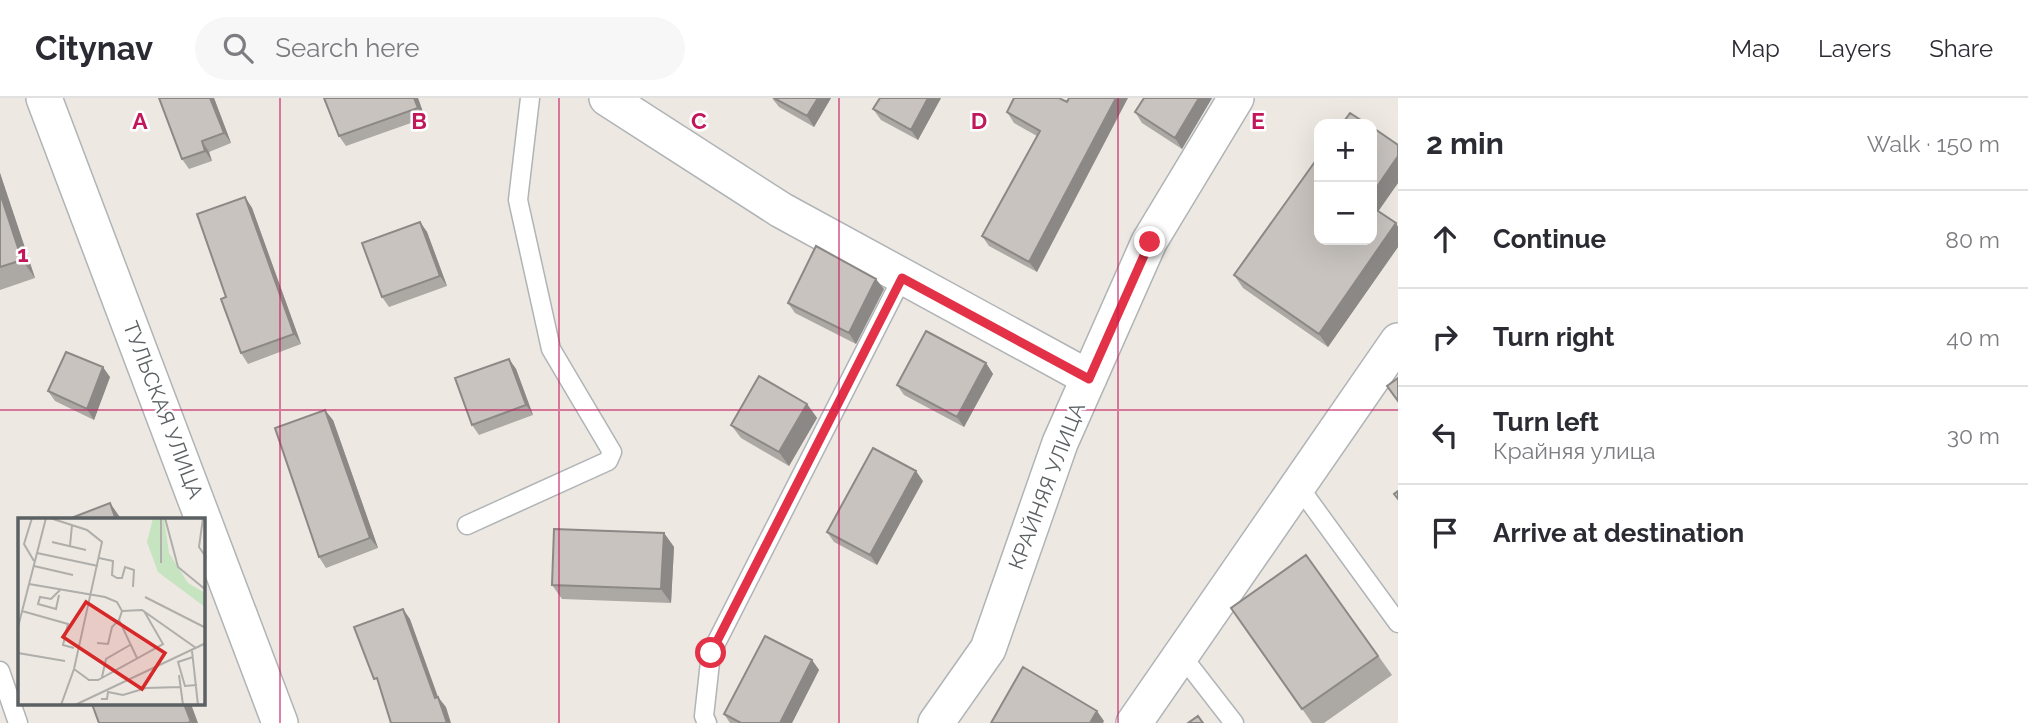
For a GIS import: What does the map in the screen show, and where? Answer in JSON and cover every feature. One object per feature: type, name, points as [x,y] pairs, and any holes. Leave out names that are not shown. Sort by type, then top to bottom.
[{"type":"street","name":"ТУЛЬСКАЯ УЛИЦА","points":[[44,98],[203,518]]},
{"type":"street","points":[[607,98],[781,210],[1089,379]]},
{"type":"street","name":"КРАЙНЯЯ УЛИЦА","points":[[936,723],[988,649],[1060,443],[1150,242],[1236,98]]},
{"type":"street","points":[[1135,723],[1398,341]]},
{"type":"street","name":"ТУЛЬСКАЯ УЛИЦА","points":[[205,524],[280,723]]},
{"type":"lane","points":[[467,525],[608,461],[612,452],[551,349],[519,200],[530,98]]},
{"type":"lane","points":[[708,723],[704,716],[711,653],[902,278]]},
{"type":"lane","points":[[1299,487],[1398,623]]},
{"type":"lane","points":[[1182,656],[1234,723]]},
{"type":"lane","points":[[0,671],[19,723]]},
{"type":"building","points":[[159,98],[210,98],[224,133],[202,141],[205,151],[182,159]]},
{"type":"building","points":[[324,98],[414,98],[418,108],[339,136]]},
{"type":"building","points":[[774,98],[818,98],[807,116]]},
{"type":"building","points":[[880,98],[928,98],[911,130],[873,109]]},
{"type":"building","points":[[1014,98],[1059,98],[1067,102],[1069,98],[1116,98],[1029,262],[982,236],[1040,131],[1007,112]]},
{"type":"building","points":[[1144,98],[1199,98],[1175,138],[1135,112]]},
{"type":"building","points":[[1350,113],[1359,119],[1346,119]]},
{"type":"building","points":[[1377,130],[1398,145],[1398,156],[1377,187]]},
{"type":"building","points":[[1314,163],[1314,245],[1377,245],[1377,210],[1396,223],[1319,334],[1234,275]]},
{"type":"building","points":[[0,193],[22,260],[0,267]]},
{"type":"building","points":[[245,197],[294,334],[241,353],[221,299],[226,297],[197,214]]},
{"type":"building","points":[[420,222],[440,276],[382,297],[362,243]]},
{"type":"building","points":[[816,246],[876,279],[849,333],[788,303]]},
{"type":"building","points":[[926,331],[986,363],[957,417],[897,385]]},
{"type":"building","points":[[66,352],[103,367],[87,409],[48,391]]},
{"type":"building","points":[[509,359],[526,405],[472,425],[455,378]]},
{"type":"building","points":[[759,376],[807,404],[779,452],[731,425]]},
{"type":"building","points":[[1398,378],[1398,401],[1387,386]]},
{"type":"building","points":[[325,410],[370,538],[319,557],[275,428]]},
{"type":"building","points":[[873,448],[916,471],[870,555],[827,532]]},
{"type":"building","points":[[110,503],[115,518],[71,518]]},
{"type":"building","points":[[554,529],[664,533],[661,589],[552,585]]},
{"type":"building","points":[[1306,555],[1378,656],[1302,709],[1231,608]]},
{"type":"building","points":[[403,609],[435,698],[438,697],[447,723],[391,723],[377,678],[374,679],[354,627]]},
{"type":"building","points":[[765,636],[812,660],[780,723],[741,723],[724,714]]},
{"type":"building","points":[[1023,667],[1097,711],[1090,723],[991,723]]},
{"type":"building","points":[[93,706],[185,706],[191,722],[187,723],[99,723]]},
{"type":"building","points":[[1198,716],[1203,723],[1188,723]]},
{"type":"route","points":[[711,653],[902,278],[1089,379],[1150,242]]}]
